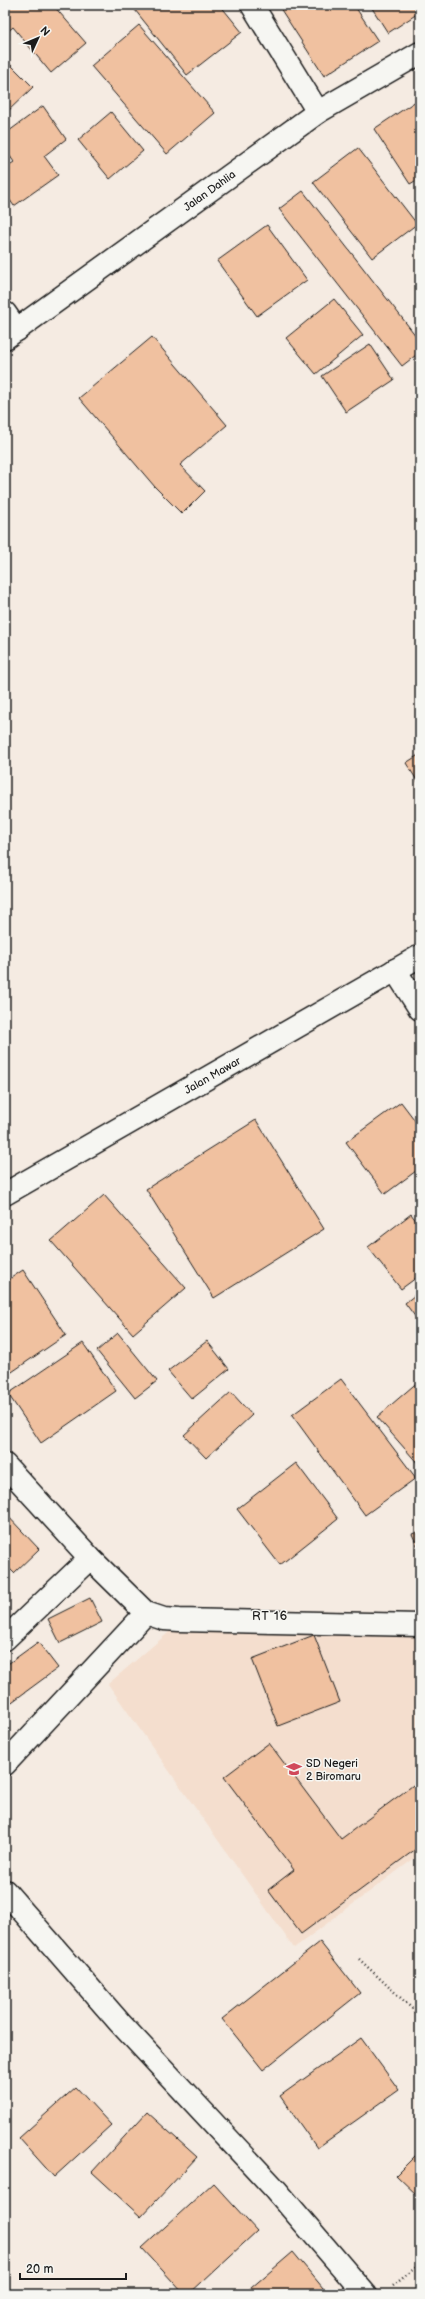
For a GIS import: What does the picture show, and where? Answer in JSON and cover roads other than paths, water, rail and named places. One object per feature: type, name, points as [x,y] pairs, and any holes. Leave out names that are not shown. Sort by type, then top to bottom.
[{"type":"street","points":[[252,5],[318,112]]},
{"type":"street","name":"Jalan Dahlia","points":[[9,327],[318,112],[419,56]]},
{"type":"street","name":"Jalan Mawar","points":[[5,1194],[420,956]]},
{"type":"street","points":[[395,970],[420,1009]]},
{"type":"street","points":[[5,1465],[90,1558],[146,1613],[164,1619],[179,1620],[420,1625]]},
{"type":"street","points":[[5,1639],[90,1558]]},
{"type":"street","points":[[5,1764],[146,1613]]},
{"type":"street","points":[[5,1891],[120,2023],[276,2190],[365,2294]]},
{"type":"place","name":"SD Negeri 2 Biromaru","points":[[294,1769]]},
{"type":"district","name":"RT 16","points":[[270,1616]]}]
